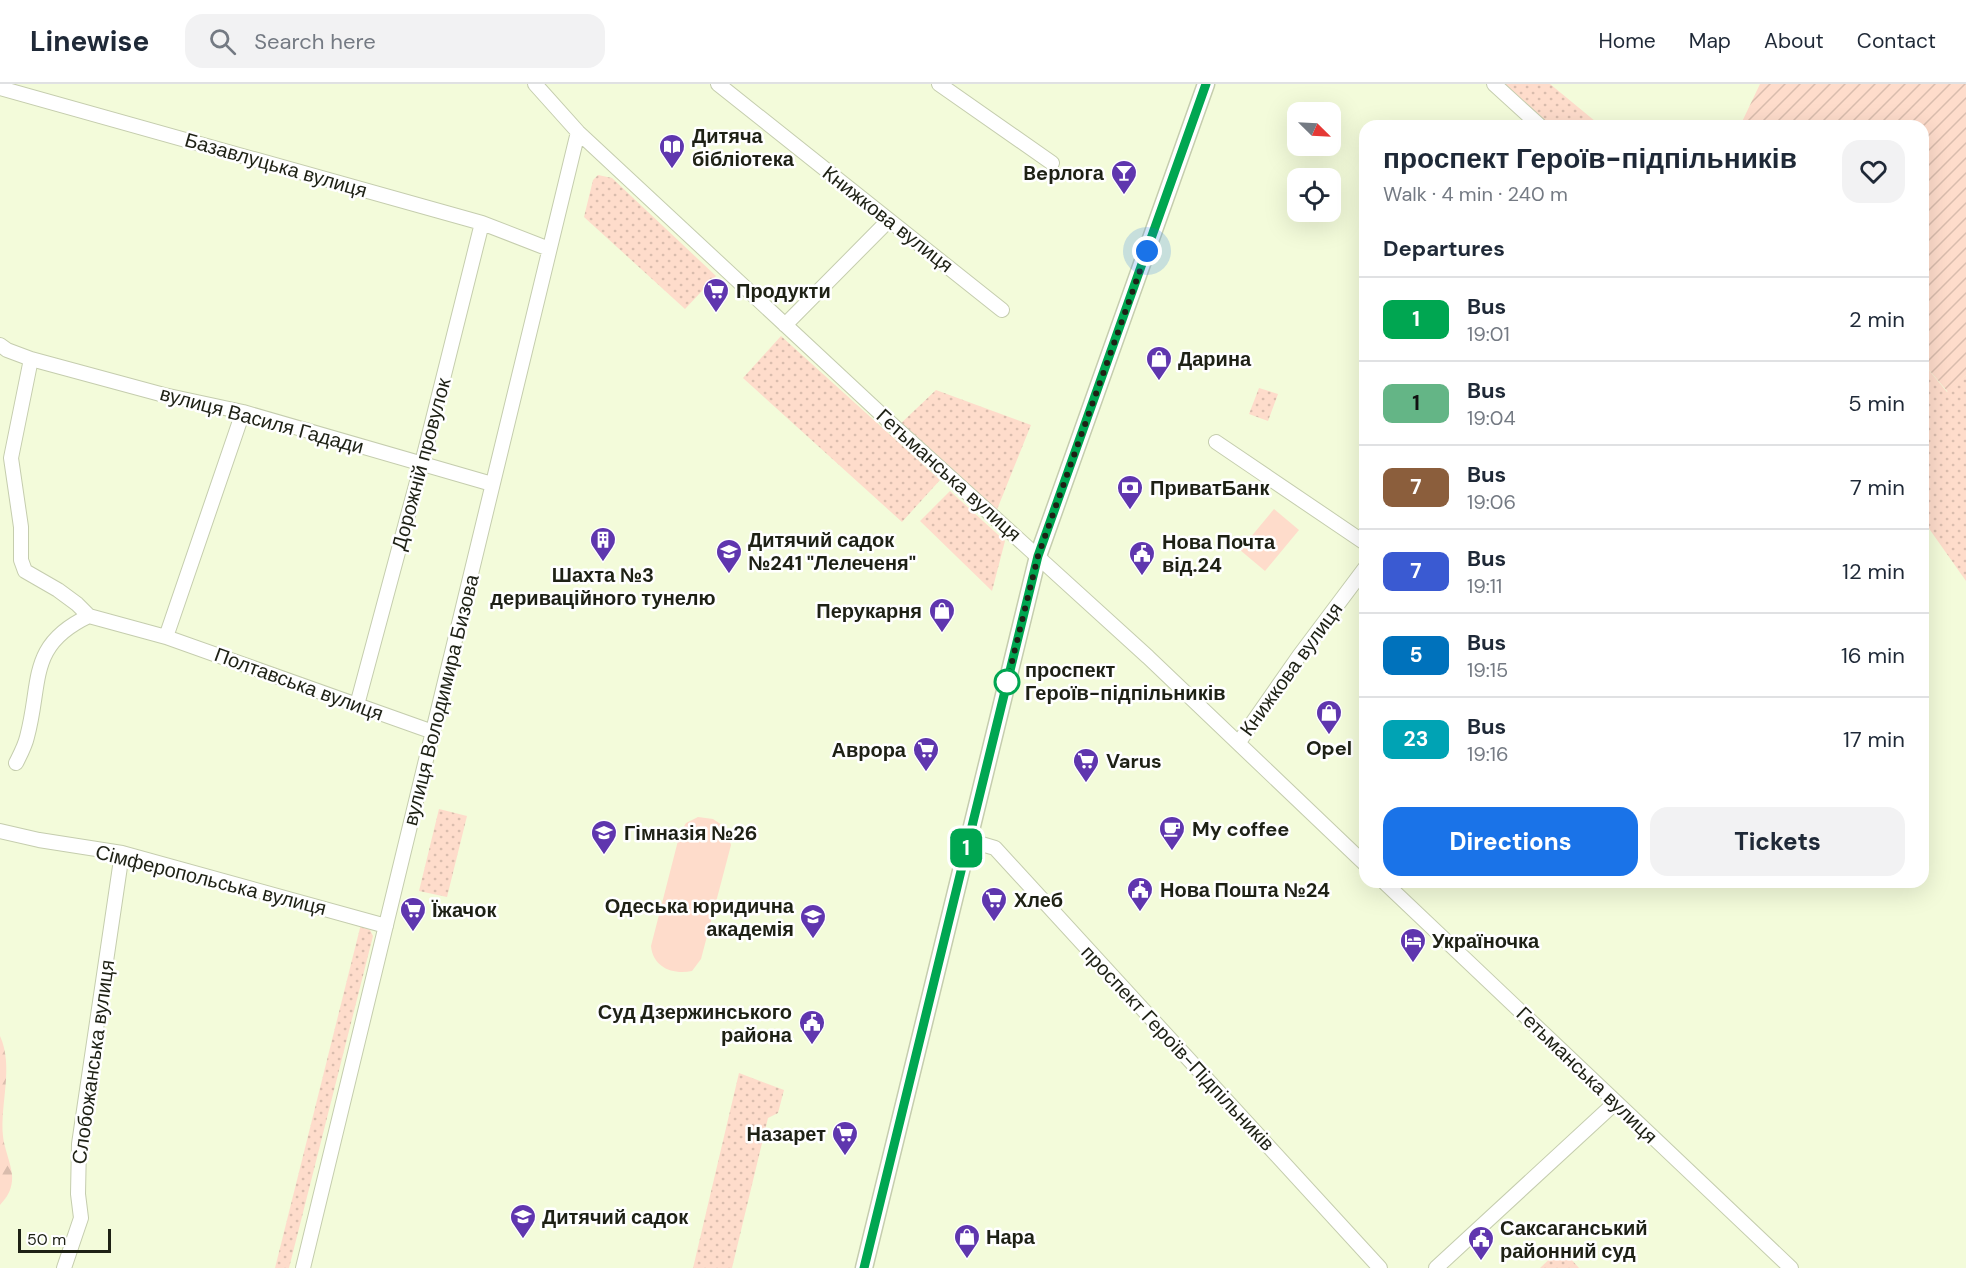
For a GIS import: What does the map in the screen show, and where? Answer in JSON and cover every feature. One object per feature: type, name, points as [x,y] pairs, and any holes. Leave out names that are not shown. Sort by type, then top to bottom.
[{"type":"main road","points":[[864,1268],[1038,556],[1206,84]]},
{"type":"street","name":"Книжкова вулиця","points":[[718,84],[1002,309]]},
{"type":"street","points":[[939,84],[1052,163]]},
{"type":"street","points":[[1494,84],[1533,120]]},
{"type":"street","name":"Гетьманська вулиця","points":[[539,86],[578,132],[1239,742],[1359,858]]},
{"type":"street","name":"Базавлуцька вулиця","points":[[0,88],[482,223],[549,249]]},
{"type":"street","name":"вулиця Володимира Бизова","points":[[303,1268],[578,132]]},
{"type":"street","points":[[785,325],[889,220]]},
{"type":"street","name":"Дорожній провулок","points":[[357,705],[422,463],[482,223]]},
{"type":"street","name":"вулиця Василя Гадади","points":[[0,345],[31,359],[243,412],[492,484]]},
{"type":"street","points":[[16,763],[28,733],[41,661],[56,638],[89,616],[77,604],[25,571],[21,560],[21,527],[11,458],[31,359]]},
{"type":"street","points":[[166,637],[243,412]]},
{"type":"street","points":[[1216,442],[1359,539]]},
{"type":"street","name":"Книжкова вулиця","points":[[1239,742],[1359,576]]},
{"type":"street","name":"Полтавська вулиця","points":[[89,616],[166,637],[433,732]]},
{"type":"street","name":"Сімферопольська вулиця","points":[[0,831],[39,840],[122,853],[386,926]]},
{"type":"street","name":"проспект Героїв-Підпільників","points":[[968,840],[995,848],[1380,1268]]},
{"type":"street","name":"Слобожанська вулиця","points":[[64,1268],[81,1218],[78,1194],[80,1144],[122,853]]},
{"type":"street","name":"Гетьманська вулиця","points":[[1390,888],[1791,1268]]},
{"type":"street","points":[[1436,1268],[1616,1102]]},
{"type":"green space","points":[[1503,84],[1550,84],[1594,120],[1543,120]]},
{"type":"green space","points":[[1760,84],[1966,84],[1966,375],[1948,392],[1929,370],[1929,120],[1743,120]]},
{"type":"green space","points":[[598,175],[612,178],[716,276],[685,309],[584,217],[593,180]]},
{"type":"green space","points":[[781,336],[940,480],[902,522],[743,378]]},
{"type":"green space","points":[[1929,370],[1947,392],[1966,375],[1966,581],[1929,529]]},
{"type":"green space","points":[[1259,388],[1278,394],[1268,421],[1249,414]]},
{"type":"green space","points":[[936,390],[1031,425],[994,517],[896,428]]},
{"type":"green space","points":[[950,491],[1005,541],[992,591],[920,521]]},
{"type":"green space","points":[[1274,509],[1299,530],[1265,571],[1240,550]]},
{"type":"green space","points":[[439,809],[467,816],[447,897],[419,891]]},
{"type":"green space","points":[[698,817],[713,819],[725,827],[731,845],[701,959],[692,971],[677,972],[665,968],[655,959],[651,946],[680,833],[686,823]]},
{"type":"green space","points":[[361,924],[370,930],[373,936],[289,1268],[275,1268]]},
{"type":"green space","points":[[0,1036],[6,1060],[3,1136],[12,1176],[10,1191],[0,1205]]},
{"type":"green space","points":[[739,1073],[784,1090],[778,1113],[768,1118],[732,1268],[693,1268]]},
{"type":"green space","points":[[1561,1248],[1579,1268],[1540,1268]]},
{"type":"bus line","name":"1","points":[[864,1268],[1038,556],[1206,84]]},
{"type":"place","name":"Дитяча бібліотека","points":[[672,170]]},
{"type":"place","name":"Beрлога","points":[[1124,196]]},
{"type":"place","name":"Продукти","points":[[716,314]]},
{"type":"place","name":"Дарина","points":[[1159,382]]},
{"type":"place","name":"ПриватБанк","points":[[1130,511]]},
{"type":"place","name":"Шахта №3 дериваційного тунелю","points":[[603,563]]},
{"type":"place","name":"Дитячий садок №241 \"Лелеченя\"","points":[[729,575]]},
{"type":"place","name":"Нова Почта від.24","points":[[1142,577]]},
{"type":"place","name":"Перукарня","points":[[942,634]]},
{"type":"place","name":"проспект Героїв-підпільників","points":[[1007,682]]},
{"type":"place","name":"Opel","points":[[1329,736]]},
{"type":"place","name":"Аврора","points":[[926,773]]},
{"type":"place","name":"Varus","points":[[1086,784]]},
{"type":"place","name":"My coffee","points":[[1172,852]]},
{"type":"place","name":"Гімназія №26","points":[[604,856]]},
{"type":"place","name":"Нова Пошта №24","points":[[1140,913]]},
{"type":"place","name":"Хлеб","points":[[994,923]]},
{"type":"place","name":"Їжачок","points":[[413,933]]},
{"type":"place","name":"Одеська юридична академія","points":[[813,940]]},
{"type":"place","name":"Україночка","points":[[1413,964]]},
{"type":"place","name":"Суд Дзержинського района","points":[[812,1046]]},
{"type":"place","name":"Назарет","points":[[845,1157]]},
{"type":"place","name":"Дитячий садок","points":[[523,1240]]},
{"type":"place","name":"Нара","points":[[967,1260]]},
{"type":"place","name":"Саксаганський районний суд","points":[[1481,1262]]},
{"type":"route","points":[[1007,682],[1038,556],[1147,251]]}]
